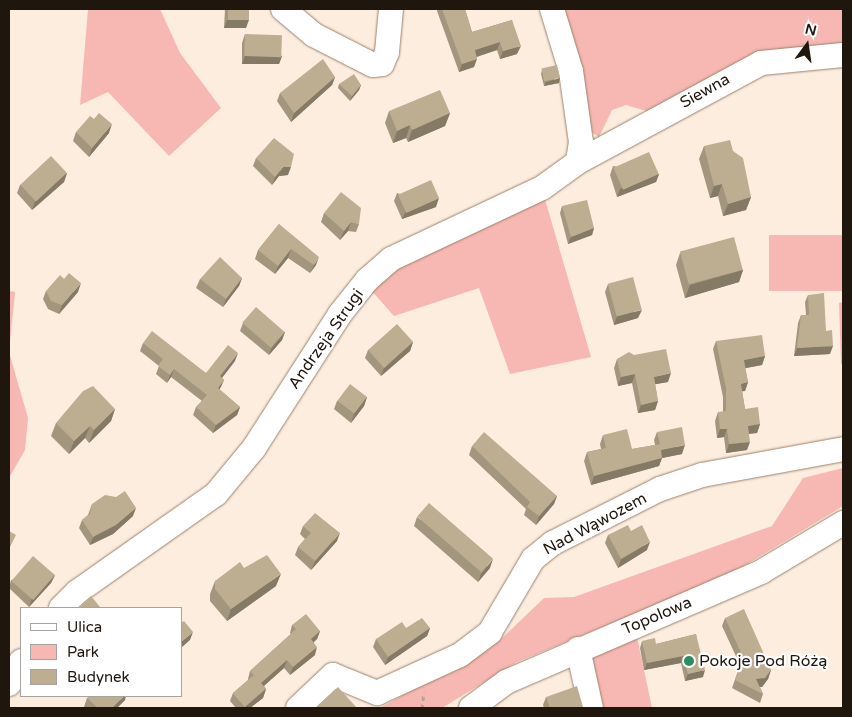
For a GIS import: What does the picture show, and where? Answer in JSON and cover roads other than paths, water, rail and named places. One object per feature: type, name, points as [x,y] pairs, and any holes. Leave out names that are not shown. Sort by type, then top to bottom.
[{"type":"street","points":[[283,9],[314,35],[373,65],[382,64],[387,52],[391,9]]},
{"type":"street","points":[[552,9],[571,71],[581,142],[578,162]]},
{"type":"street","name":"Siewna","points":[[578,162],[761,63],[843,55]]},
{"type":"street","name":"Andrzeja Strugi","points":[[62,607],[77,592],[216,494],[254,448],[340,314],[373,275],[399,256],[542,188],[578,162]]},
{"type":"street","name":"Nad Wąwozem","points":[[298,708],[333,675],[377,693],[460,654],[490,632],[533,559],[553,543],[660,489],[702,475],[843,449]]},
{"type":"street","name":"Topolowa","points":[[471,708],[506,682],[578,649],[761,572],[843,523]]},
{"type":"street","points":[[578,649],[591,708]]},
{"type":"street","points":[[9,684],[20,663]]},
{"type":"place","name":"Pokoje Pod Różą","points":[[689,661]]}]
